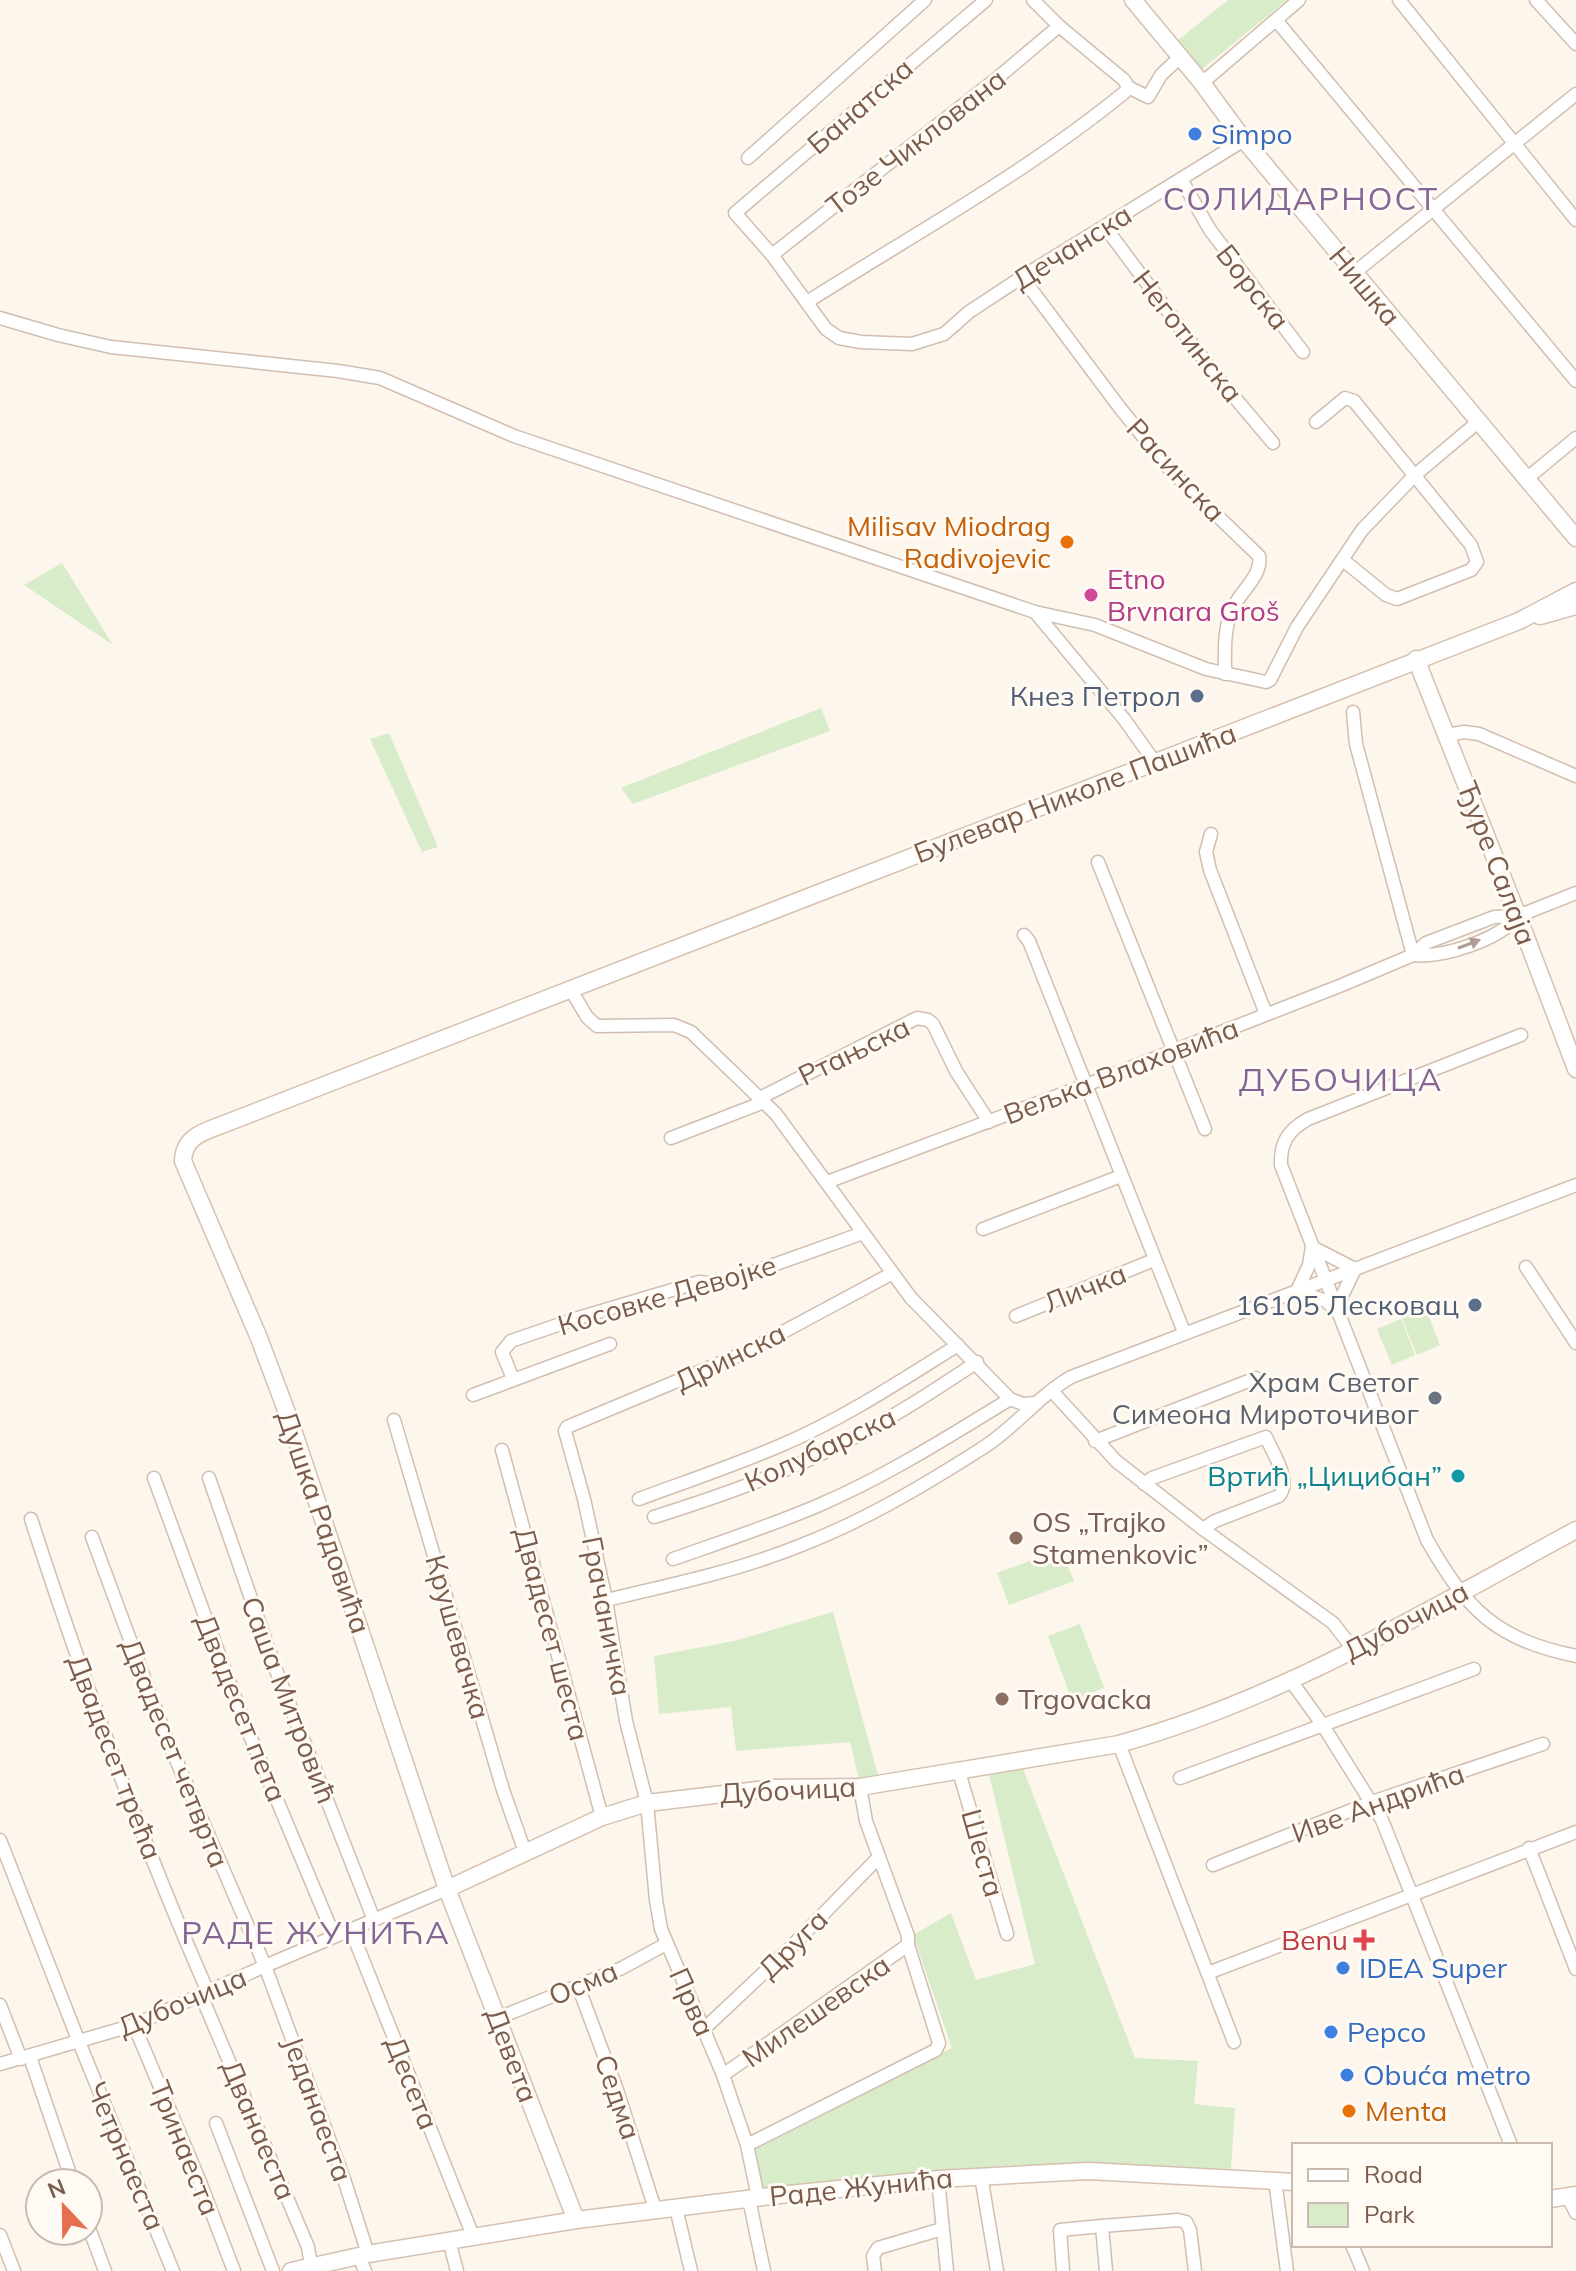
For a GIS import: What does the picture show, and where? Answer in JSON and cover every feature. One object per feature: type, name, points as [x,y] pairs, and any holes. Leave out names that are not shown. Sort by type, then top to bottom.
[{"type":"street","points":[[748,158],[925,0]]},
{"type":"street","name":"Банатска","points":[[772,255],[735,213],[986,0]]},
{"type":"street","points":[[1033,0],[1128,87],[1148,97],[1161,75],[1180,57]]},
{"type":"street","name":"Нишка","points":[[1133,0],[1202,83],[1244,140],[1574,538]]},
{"type":"street","points":[[1202,83],[1299,0]]},
{"type":"street","points":[[1399,0],[1576,220]]},
{"type":"street","points":[[1536,0],[1576,44]]},
{"type":"street","points":[[1276,20],[1576,381]]},
{"type":"street","name":"Тозе Чиклована","points":[[772,255],[1059,26]]},
{"type":"street","points":[[772,255],[807,302],[1022,168],[1080,129],[1128,87]]},
{"type":"street","points":[[1354,273],[1576,94]]},
{"type":"street","name":"Дечанска","points":[[807,302],[826,329],[839,338],[912,344],[944,334],[969,312],[1022,277],[1244,140]]},
{"type":"street","name":"Борска","points":[[1181,179],[1210,230],[1303,352]]},
{"type":"street","name":"Неготинска","points":[[1105,227],[1214,373],[1273,443]]},
{"type":"street","name":"Расинска","points":[[1022,277],[1110,396],[1171,471],[1259,556],[1259,569],[1229,618],[1225,634],[1225,674]]},
{"type":"street","points":[[0,318],[111,347],[380,378],[514,436],[1035,612],[1095,625],[1225,674],[1266,682],[1270,680],[1297,627],[1362,530],[1415,475],[1478,422]]},
{"type":"street","points":[[1316,422],[1339,401],[1348,398],[1359,406],[1471,545],[1476,557],[1471,570],[1397,599],[1375,588],[1343,560]]},
{"type":"street","points":[[1525,480],[1576,438]]},
{"type":"street","points":[[1572,598],[1576,577]]},
{"type":"street","name":"Булевар Николе Пашића","points":[[183,1161],[183,1150],[197,1134],[1572,598]]},
{"type":"street","points":[[1035,612],[1124,719],[1154,761]]},
{"type":"street","name":"Ђуре Салаја","points":[[1416,659],[1576,1069]]},
{"type":"street","points":[[1353,712],[1356,744],[1413,955]]},
{"type":"street","points":[[1447,735],[1464,732],[1479,734],[1576,776]]},
{"type":"street","points":[[1211,834],[1206,852],[1210,870],[1266,1014]]},
{"type":"street","points":[[1098,862],[1205,1129]]},
{"type":"street","name":"Вељка Влаховића","points":[[827,1182],[1174,1051],[1413,955],[1431,957],[1500,932],[1518,916],[1576,893]]},
{"type":"street","points":[[1024,935],[1184,1332]]},
{"type":"street","points":[[571,990],[587,1017],[597,1026],[686,1028],[762,1100],[827,1182],[911,1298],[1010,1399],[1023,1404],[1036,1403]]},
{"type":"street","name":"Ртањска","points":[[671,1138],[762,1100],[917,1018],[933,1024],[956,1071],[989,1122]]},
{"type":"street","points":[[1521,1035],[1308,1119],[1291,1130],[1282,1148],[1281,1165],[1427,1540],[1460,1592],[1477,1611],[1504,1632],[1546,1650],[1576,1656]]},
{"type":"street","name":"Душка Радовића","points":[[183,1161],[259,1338],[289,1418],[447,1889]]},
{"type":"street","points":[[983,1229],[1121,1176]]},
{"type":"street","points":[[606,1600],[702,1578],[798,1547],[873,1514],[996,1440],[1029,1413],[1036,1403],[1071,1377],[1576,1185]]},
{"type":"street","name":"Косовке Девојке","points":[[513,1379],[502,1352],[511,1341],[699,1282],[720,1284],[863,1233]]},
{"type":"street","points":[[1312,1247],[1355,1269]]},
{"type":"street","points":[[1297,1291],[1309,1265],[1312,1247]]},
{"type":"street","name":"Личка","points":[[1016,1316],[1154,1260]]},
{"type":"street","points":[[1526,1267],[1576,1343]]},
{"type":"street","points":[[1340,1314],[1341,1298],[1355,1269]]},
{"type":"street","name":"Дринска","points":[[565,1429],[744,1353],[891,1274]]},
{"type":"street","points":[[1297,1291],[1326,1301],[1340,1314]]},
{"type":"street","name":"Косовке Девојке","points":[[473,1395],[610,1344]]},
{"type":"street","points":[[639,1499],[778,1447],[872,1399],[958,1345]]},
{"type":"street","name":"Колубарска","points":[[654,1517],[784,1471],[842,1444],[915,1403],[977,1362]]},
{"type":"street","points":[[1095,1441],[1256,1378]]},
{"type":"street","points":[[1052,1391],[1095,1441],[1144,1484],[1333,1623],[1353,1649]]},
{"type":"street","points":[[673,1559],[828,1501],[925,1451],[1010,1399]]},
{"type":"street","name":"Крушевачка","points":[[394,1420],[503,1790],[525,1852]]},
{"type":"street","name":"Грачаничка","points":[[565,1429],[584,1499],[606,1600],[626,1721],[647,1803]]},
{"type":"street","points":[[1144,1484],[1152,1478],[1266,1437],[1285,1482],[1283,1492],[1203,1529]]},
{"type":"street","name":"Двадесет шеста","points":[[502,1450],[602,1817]]},
{"type":"street","name":"Двадесет пета","points":[[154,1478],[243,1719],[334,1936]]},
{"type":"street","name":"Саша Митровић","points":[[209,1478],[276,1670],[374,1920]]},
{"type":"street","name":"Двадесет трећа","points":[[31,1519],[94,1704],[204,1993]]},
{"type":"street","name":"Дубочица","points":[[0,2064],[134,2025],[447,1889],[602,1817],[647,1803],[774,1788],[860,1787],[1119,1744],[1159,1733],[1291,1681],[1576,1530]]},
{"type":"street","name":"Двадесет четврта","points":[[92,1537],[165,1734],[265,1966]]},
{"type":"street","points":[[1180,1778],[1474,1669]]},
{"type":"street","points":[[1291,1681],[1372,1802],[1413,1893],[1510,2143]]},
{"type":"street","points":[[1119,1744],[1234,2042]]},
{"type":"street","name":"Иве Андрића","points":[[1213,1865],[1372,1802],[1543,1744]]},
{"type":"street","name":"Шеста","points":[[959,1772],[1007,1934]]},
{"type":"street","points":[[860,1787],[866,1821],[908,1936],[908,1945]]},
{"type":"street","name":"Прва","points":[[647,1803],[656,1900],[666,1944],[705,2028],[747,2145],[764,2271]]},
{"type":"street","points":[[1208,1973],[1576,1832]]},
{"type":"street","name":"Четрнаеста","points":[[0,1840],[173,2271]]},
{"type":"street","points":[[1529,1848],[1576,1969]]},
{"type":"street","name":"Друга","points":[[705,2028],[791,1947],[878,1858]]},
{"type":"street","name":"Девета","points":[[447,1889],[576,2220]]},
{"type":"street","name":"Десета","points":[[351,1930],[473,2236]]},
{"type":"street","name":"Осма","points":[[498,2018],[622,1968],[666,1944]]},
{"type":"street","name":"Раде Жунића","points":[[747,2145],[936,2050],[940,2038],[908,1945]]},
{"type":"street","name":"Милешевска","points":[[723,2075],[908,1945]]},
{"type":"street","name":"Једанаеста","points":[[265,1966],[324,2125],[364,2260]]},
{"type":"street","name":"Седма","points":[[578,1986],[617,2090],[655,2209]]},
{"type":"street","name":"Дванаеста","points":[[204,1993],[308,2247],[312,2269]]},
{"type":"street","points":[[0,2005],[26,2058],[67,2167]]},
{"type":"street","name":"Тринаеста","points":[[134,2025],[234,2271]]},
{"type":"street","points":[[216,2123],[273,2271]]},
{"type":"street","name":"Раде Жунића","points":[[291,2271],[364,2260],[449,2240],[576,2220],[938,2179],[1113,2171],[1292,2182]]},
{"type":"street","points":[[981,2176],[997,2271]]},
{"type":"street","points":[[938,2179],[947,2271]]},
{"type":"street","points":[[1275,2180],[1287,2271]]},
{"type":"street","points":[[1552,2199],[1572,2196],[1576,2213]]},
{"type":"street","points":[[676,2208],[691,2271]]},
{"type":"street","points":[[1063,2271],[1060,2230],[1178,2220],[1186,2222],[1190,2230],[1195,2271]]},
{"type":"street","points":[[1102,2226],[1106,2271]]},
{"type":"street","points":[[875,2271],[873,2256],[878,2248],[942,2229]]},
{"type":"street","points":[[0,2235],[14,2271]]},
{"type":"street","points":[[449,2240],[457,2271]]},
{"type":"street","points":[[96,2247],[105,2271]]},
{"type":"street","points":[[1353,2247],[1363,2271]]},
{"type":"green space","points":[[1228,0],[1287,0],[1202,69],[1178,40]]},
{"type":"green space","points":[[62,563],[113,645],[24,585]]},
{"type":"green space","points":[[821,708],[830,731],[633,804],[621,788]]},
{"type":"green space","points":[[389,733],[438,847],[422,852],[370,739]]},
{"type":"green space","points":[[1426,1309],[1440,1345],[1417,1355],[1402,1319]]},
{"type":"green space","points":[[1401,1319],[1415,1355],[1392,1365],[1377,1329]]},
{"type":"green space","points":[[1061,1549],[1074,1581],[1009,1605],[997,1573]]},
{"type":"green space","points":[[833,1612],[878,1775],[859,1780],[850,1742],[736,1751],[731,1707],[659,1714],[654,1656],[734,1641]]},
{"type":"green space","points":[[1080,1624],[1104,1688],[1072,1700],[1048,1636]]},
{"type":"green space","points":[[1020,1761],[1135,2058],[1198,2061],[1194,2104],[1235,2108],[1231,2169],[1092,2163],[1001,2166],[762,2190],[747,2145],[952,2048],[913,1935],[951,1913],[976,1980],[1035,1964],[987,1766]]},
{"type":"place","name":"Simpo","points":[[1195,134]]},
{"type":"place","name":"Milisav Miodrag Radivojevic","points":[[1067,542]]},
{"type":"place","name":"Etno Brvnara Groš","points":[[1091,595]]},
{"type":"place","name":"Кнез Петрол","points":[[1197,696]]},
{"type":"place","name":"16105 Лесковац","points":[[1475,1305]]},
{"type":"place","name":"Храм Светог Симеона Мироточивог","points":[[1435,1398]]},
{"type":"place","name":"Вртић „Цицибан”","points":[[1458,1476]]},
{"type":"place","name":"OS „Trajko Stamenkovic”","points":[[1016,1538]]},
{"type":"place","name":"Trgovacka","points":[[1002,1699]]},
{"type":"place","name":"Benu","points":[[1364,1940]]},
{"type":"place","name":"IDEA Super","points":[[1343,1968]]},
{"type":"place","name":"Pepco","points":[[1331,2032]]},
{"type":"place","name":"Obuća metro","points":[[1347,2075]]},
{"type":"place","name":"Menta","points":[[1349,2111]]},
{"type":"district","name":"СОЛИДАРНОСТ","points":[[1301,199]]},
{"type":"district","name":"ДУБОЧИЦА","points":[[1341,1080]]},
{"type":"district","name":"РАДЕ ЖУНИЋА","points":[[316,1933]]}]
